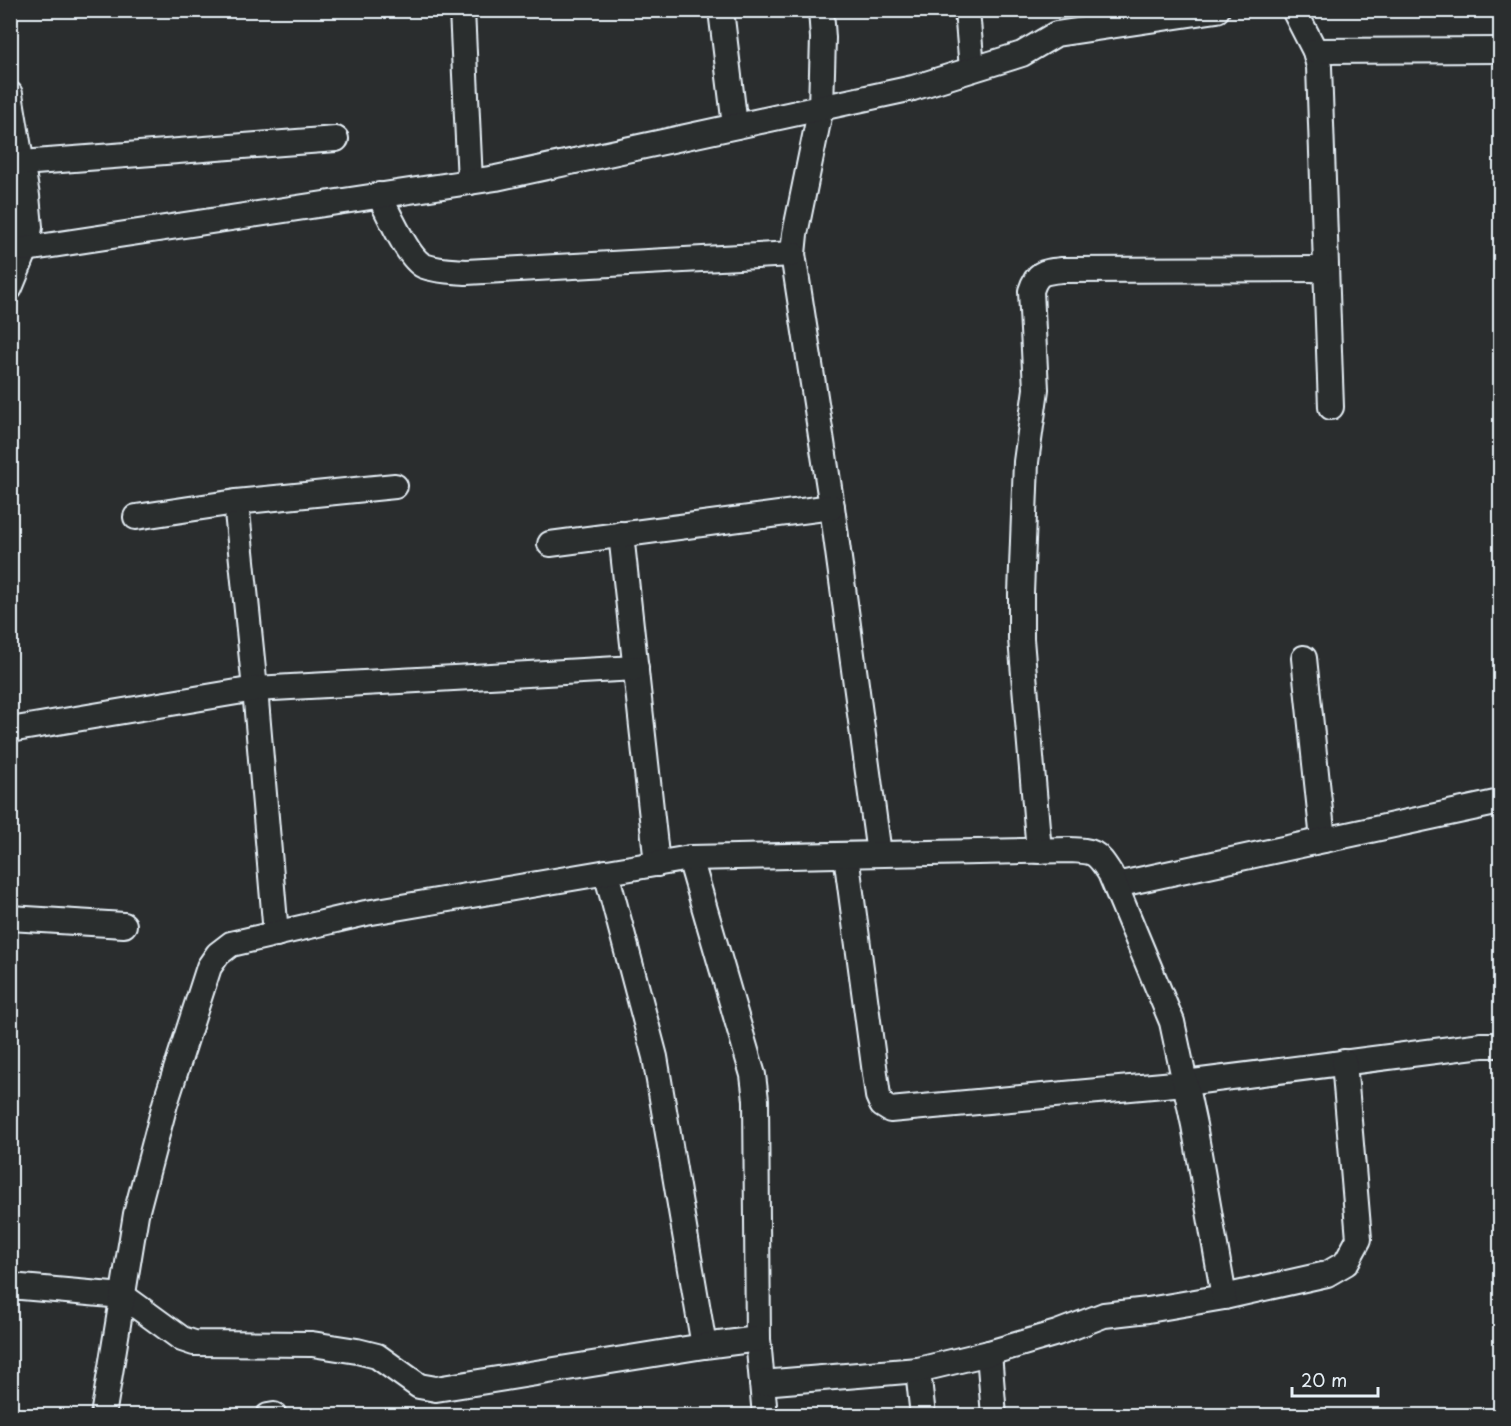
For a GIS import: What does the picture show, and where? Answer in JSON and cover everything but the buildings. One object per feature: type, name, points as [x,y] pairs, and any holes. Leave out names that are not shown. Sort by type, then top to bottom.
[{"type":"street","points":[[462,10],[470,182]]},
{"type":"street","points":[[721,10],[735,126]]},
{"type":"street","points":[[821,10],[822,107],[795,234],[793,254],[832,507],[879,854]]},
{"type":"street","points":[[967,10],[972,69]]},
{"type":"street","points":[[26,249],[496,178],[913,88],[1022,54],[1056,34],[1158,15],[1217,10]]},
{"type":"street","points":[[1294,10],[1315,51],[1319,67],[1331,407]]},
{"type":"street","points":[[1315,51],[1500,50]]},
{"type":"street","points":[[10,93],[30,227],[26,249],[10,288]]},
{"type":"street","points":[[22,163],[336,139]]},
{"type":"street","points":[[379,195],[411,254],[423,266],[443,270],[466,272],[793,254]]},
{"type":"street","points":[[1039,851],[1021,628],[1026,462],[1036,389],[1031,291],[1034,279],[1043,272],[1062,270],[1326,268]]},
{"type":"street","points":[[136,517],[236,502],[395,486]]},
{"type":"street","points":[[236,502],[276,934]]},
{"type":"street","points":[[550,544],[832,507]]},
{"type":"street","points":[[621,534],[657,864]]},
{"type":"street","points":[[1304,658],[1323,840]]},
{"type":"street","points":[[10,730],[255,689],[636,668]]},
{"type":"street","points":[[1116,885],[1500,802]]},
{"type":"street","points":[[104,1416],[136,1214],[165,1104],[209,967],[218,954],[231,944],[366,913],[690,858],[1039,851],[1086,851],[1100,856],[1116,885],[1172,1022],[1196,1136],[1224,1297]]},
{"type":"street","points":[[846,855],[877,1084],[882,1105],[890,1110],[1185,1083],[1482,1045],[1500,1045]]},
{"type":"street","points":[[690,858],[753,1075],[756,1100],[758,1339],[765,1416]]},
{"type":"street","points":[[606,872],[654,1057],[704,1346]]},
{"type":"street","points":[[10,918],[124,925]]},
{"type":"street","points":[[762,1383],[918,1370],[989,1353],[1057,1333],[1104,1315],[1224,1297],[1327,1274],[1346,1263],[1359,1239],[1344,1062]]},
{"type":"street","points":[[10,1286],[123,1296],[182,1339],[194,1343],[312,1344],[357,1351],[377,1356],[419,1386],[436,1389],[758,1339]]},
{"type":"street","points":[[989,1353],[994,1416]]},
{"type":"street","points":[[918,1370],[922,1416]]},
{"type":"street","points":[[268,1416],[274,1415]]}]
